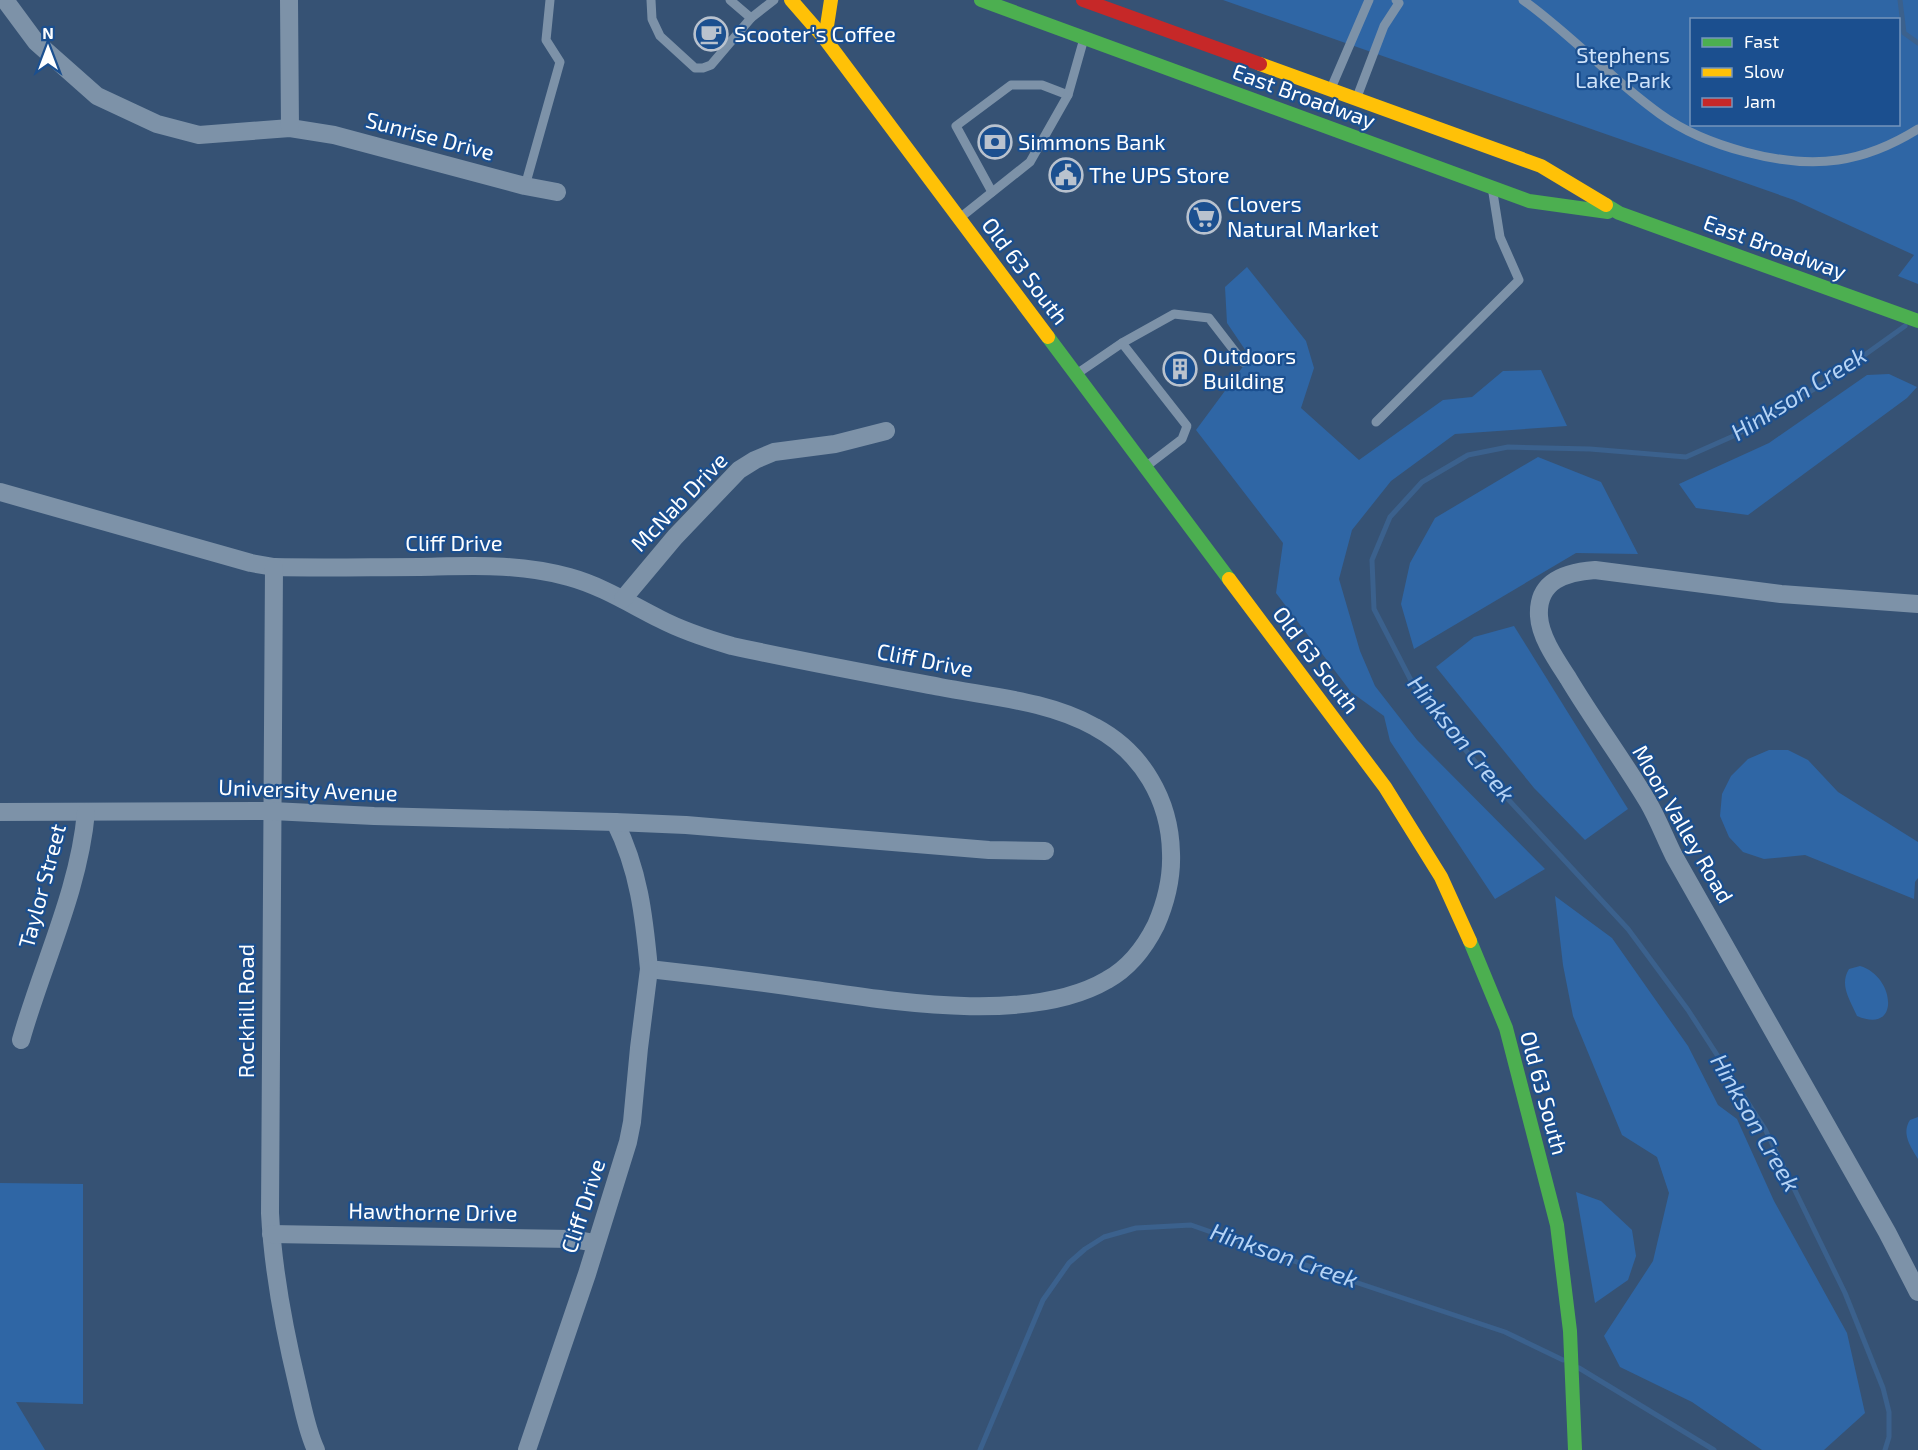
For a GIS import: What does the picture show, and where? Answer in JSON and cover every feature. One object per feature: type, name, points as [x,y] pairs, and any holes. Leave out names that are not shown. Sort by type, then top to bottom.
[{"type":"main road","name":"Old 63 South","points":[[790,0],[825,39],[1385,787],[1441,877],[1477,956],[1506,1028],[1557,1225],[1570,1331],[1575,1449]]},
{"type":"main road","points":[[825,39],[831,0]]},
{"type":"main road","name":"East Broadway","points":[[981,0],[1529,201],[1619,213]]},
{"type":"main road","name":"East Broadway","points":[[1083,0],[1541,166],[1619,213],[1918,321]]},
{"type":"main road","points":[[1084,38],[1094,25]]},
{"type":"main road","points":[[1213,60],[1258,64]]},
{"type":"main road","points":[[1187,76],[1231,78]]},
{"type":"main road","points":[[1330,106],[1357,99]]},
{"type":"main road","points":[[1331,128],[1341,117]]},
{"type":"main road","points":[[1508,170],[1541,166]]},
{"type":"street","name":"Sunrise Drive","points":[[5,0],[36,42],[97,96],[157,124],[199,135],[290,128],[334,135],[525,186],[557,192]]},
{"type":"street","points":[[290,0],[290,128]]},
{"type":"street","name":"McNab Drive","points":[[623,600],[640,577],[739,470],[774,452],[835,444],[886,431]]},
{"type":"street","name":"Cliff Drive","points":[[0,492],[251,563],[274,567],[501,565],[569,577],[595,585],[662,621],[732,646],[1024,703],[1072,715],[1117,740],[1152,780],[1163,808],[1171,846],[1168,889],[1149,940],[1125,968],[1108,980],[1066,997],[1040,1002],[987,1005],[924,1004],[649,969]]},
{"type":"street","name":"Rockhill Road","points":[[274,567],[269,1167],[271,1234],[281,1316],[316,1450]]},
{"type":"street","name":"Moon Valley Road","points":[[1918,604],[1781,594],[1595,570],[1573,572],[1553,581],[1543,595],[1539,616],[1548,646],[1649,803],[1674,856],[1887,1232],[1918,1292]]},
{"type":"street","name":"University Avenue","points":[[0,812],[272,811],[615,822],[686,825],[967,849],[1044,851]]},
{"type":"street","name":"Taylor Street","points":[[21,1040],[74,876],[86,812]]},
{"type":"street","name":"Cliff Drive","points":[[527,1450],[587,1274],[622,1163],[632,1122],[649,969],[640,892],[635,870],[615,822]]},
{"type":"street","name":"Hawthorne Drive","points":[[271,1234],[572,1239],[595,1243]]},
{"type":"lane","points":[[525,186],[560,62],[546,40],[550,0]]},
{"type":"lane","points":[[651,0],[652,19],[660,36],[695,68],[699,69],[711,65],[751,18],[774,0]]},
{"type":"lane","points":[[730,0],[751,18]]},
{"type":"lane","points":[[1330,89],[1369,0]]},
{"type":"lane","points":[[1523,0],[1548,17],[1661,115],[1709,140],[1754,154],[1806,163],[1839,160],[1893,144],[1918,129]]},
{"type":"lane","points":[[1357,99],[1384,26],[1399,1]]},
{"type":"lane","points":[[959,218],[1030,162],[1068,95],[1084,38]]},
{"type":"lane","points":[[992,192],[956,126],[1011,85],[1042,85],[1068,95]]},
{"type":"lane","points":[[1376,422],[1519,280],[1500,237],[1492,188]]},
{"type":"lane","points":[[1076,374],[1122,343],[1174,314],[1209,318],[1243,362]]},
{"type":"lane","points":[[1122,343],[1187,426],[1182,439],[1146,467]]},
{"type":"green space","name":"Stephens Lake Park","points":[[1223,0],[1918,0],[1918,284],[1898,276],[1914,255],[1794,200]]},
{"type":"green space","points":[[1247,267],[1306,341],[1314,368],[1301,408],[1359,460],[1443,400],[1472,397],[1503,371],[1541,370],[1567,426],[1455,434],[1391,481],[1352,530],[1339,579],[1360,651],[1375,686],[1417,740],[1545,869],[1495,899],[1390,741],[1384,716],[1351,692],[1276,593],[1283,543],[1196,430],[1250,357],[1227,323],[1225,287]]},
{"type":"green space","points":[[1889,374],[1917,387],[1907,398],[1748,515],[1696,508],[1679,484],[1769,443],[1867,375]]},
{"type":"green space","points":[[1538,457],[1601,482],[1638,554],[1576,553],[1414,649],[1401,604],[1410,563],[1435,518]]},
{"type":"green space","points":[[1514,626],[1628,809],[1585,840],[1534,788],[1436,667],[1474,637]]},
{"type":"green space","points":[[1769,750],[1788,750],[1808,760],[1838,792],[1918,842],[1918,878],[1915,882],[1914,899],[1805,855],[1764,859],[1743,852],[1729,837],[1720,816],[1722,794],[1731,776],[1748,759]]},
{"type":"green space","points":[[1555,896],[1612,938],[1688,1046],[1718,1105],[1737,1119],[1774,1201],[1847,1333],[1865,1413],[1824,1450],[1762,1450],[1692,1402],[1620,1367],[1604,1336],[1653,1261],[1669,1193],[1657,1157],[1622,1135],[1573,1016],[1563,965]]},
{"type":"green space","points":[[1860,966],[1872,972],[1886,991],[1887,1011],[1881,1018],[1871,1020],[1857,1016],[1849,998],[1845,987],[1846,975],[1849,969]]},
{"type":"green space","points":[[1918,1117],[1918,1159],[1908,1140],[1906,1130],[1910,1120]]},
{"type":"green space","points":[[0,1183],[83,1184],[83,1404],[16,1402],[45,1450],[0,1450]]},
{"type":"green space","points":[[1576,1192],[1601,1201],[1632,1230],[1636,1256],[1628,1280],[1595,1303]]},
{"type":"waterway","points":[[1900,0],[1904,33],[1918,43]]},
{"type":"waterway","name":"Hinkson Creek","points":[[1885,1450],[1889,1437],[1889,1412],[1883,1388],[1845,1293],[1765,1129],[1688,1010],[1628,929],[1493,783],[1417,692],[1374,609],[1372,560],[1390,517],[1422,482],[1468,455],[1508,447],[1590,449],[1686,457],[1738,434],[1831,379],[1905,326]]},
{"type":"waterway","name":"Hinkson Creek","points":[[980,1450],[1043,1300],[1069,1263],[1085,1249],[1104,1237],[1136,1228],[1191,1225],[1505,1332],[1563,1360]]},
{"type":"waterway","name":"Hinkson Creek","points":[[1579,1368],[1714,1450]]},
{"type":"traffic: fast","points":[[981,0],[1529,201],[1608,212]]},
{"type":"traffic: fast","points":[[1606,205],[1619,213],[1918,321]]},
{"type":"traffic: fast","points":[[1048,337],[1229,579]]},
{"type":"traffic: fast","points":[[1470,941],[1506,1028],[1557,1225],[1570,1331],[1575,1450]]},
{"type":"traffic: slow","points":[[791,0],[825,39],[1048,337]]},
{"type":"traffic: slow","points":[[825,39],[831,0]]},
{"type":"traffic: slow","points":[[1260,64],[1541,166],[1606,205]]},
{"type":"traffic: slow","points":[[1229,579],[1385,787],[1441,877],[1470,941]]},
{"type":"traffic: jam","points":[[1083,0],[1260,64]]},
{"type":"place","name":"Scooter's Coffee","points":[[711,34]]},
{"type":"place","name":"Simmons Bank","points":[[995,142]]},
{"type":"place","name":"The UPS Store","points":[[1066,175]]},
{"type":"place","name":"Clovers Natural Market","points":[[1204,217]]},
{"type":"place","name":"Outdoors Building","points":[[1180,369]]}]
